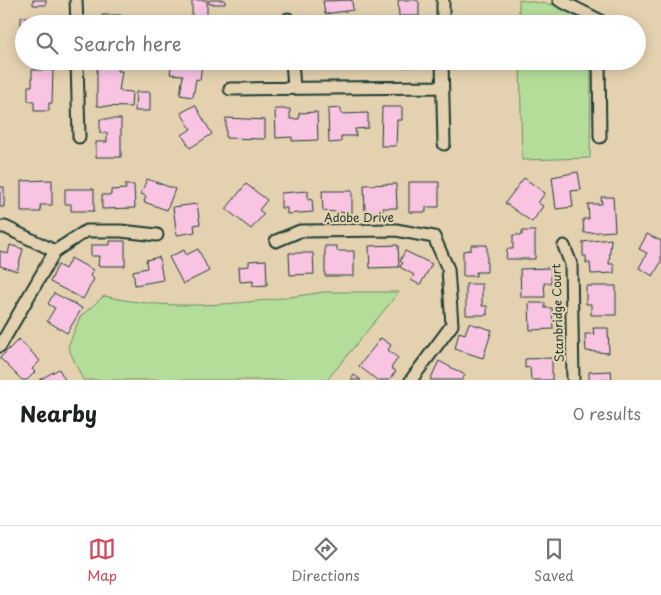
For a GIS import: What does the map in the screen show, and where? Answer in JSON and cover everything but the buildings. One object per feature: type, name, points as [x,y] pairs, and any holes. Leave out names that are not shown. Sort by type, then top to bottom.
[{"type":"street","points":[[76,0],[77,15]]},
{"type":"street","points":[[443,0],[443,15]]},
{"type":"street","points":[[564,1],[590,15]]},
{"type":"street","points":[[77,70],[79,137]]},
{"type":"street","points":[[293,70],[294,88]]},
{"type":"street","points":[[442,70],[444,144]]},
{"type":"street","points":[[600,70],[600,137]]},
{"type":"street","points":[[230,88],[442,87]]},
{"type":"street","points":[[0,227],[5,227],[54,251]]},
{"type":"street","name":"Adobe Drive","points":[[276,241],[300,231],[396,230],[434,237],[448,268],[452,325],[411,380]]},
{"type":"street","points":[[0,346],[54,251],[86,232],[121,231],[157,235]]},
{"type":"street","name":"Stanbridge Court","points":[[564,246],[571,264],[573,380]]},
{"type":"green space","points":[[519,0],[569,7],[583,15],[519,15]]},
{"type":"green space","points":[[520,70],[591,70],[590,158],[522,160]]},
{"type":"green space","points":[[324,292],[399,292],[327,380],[83,380],[68,347],[80,317],[104,296],[131,301],[186,305],[242,303]]}]
